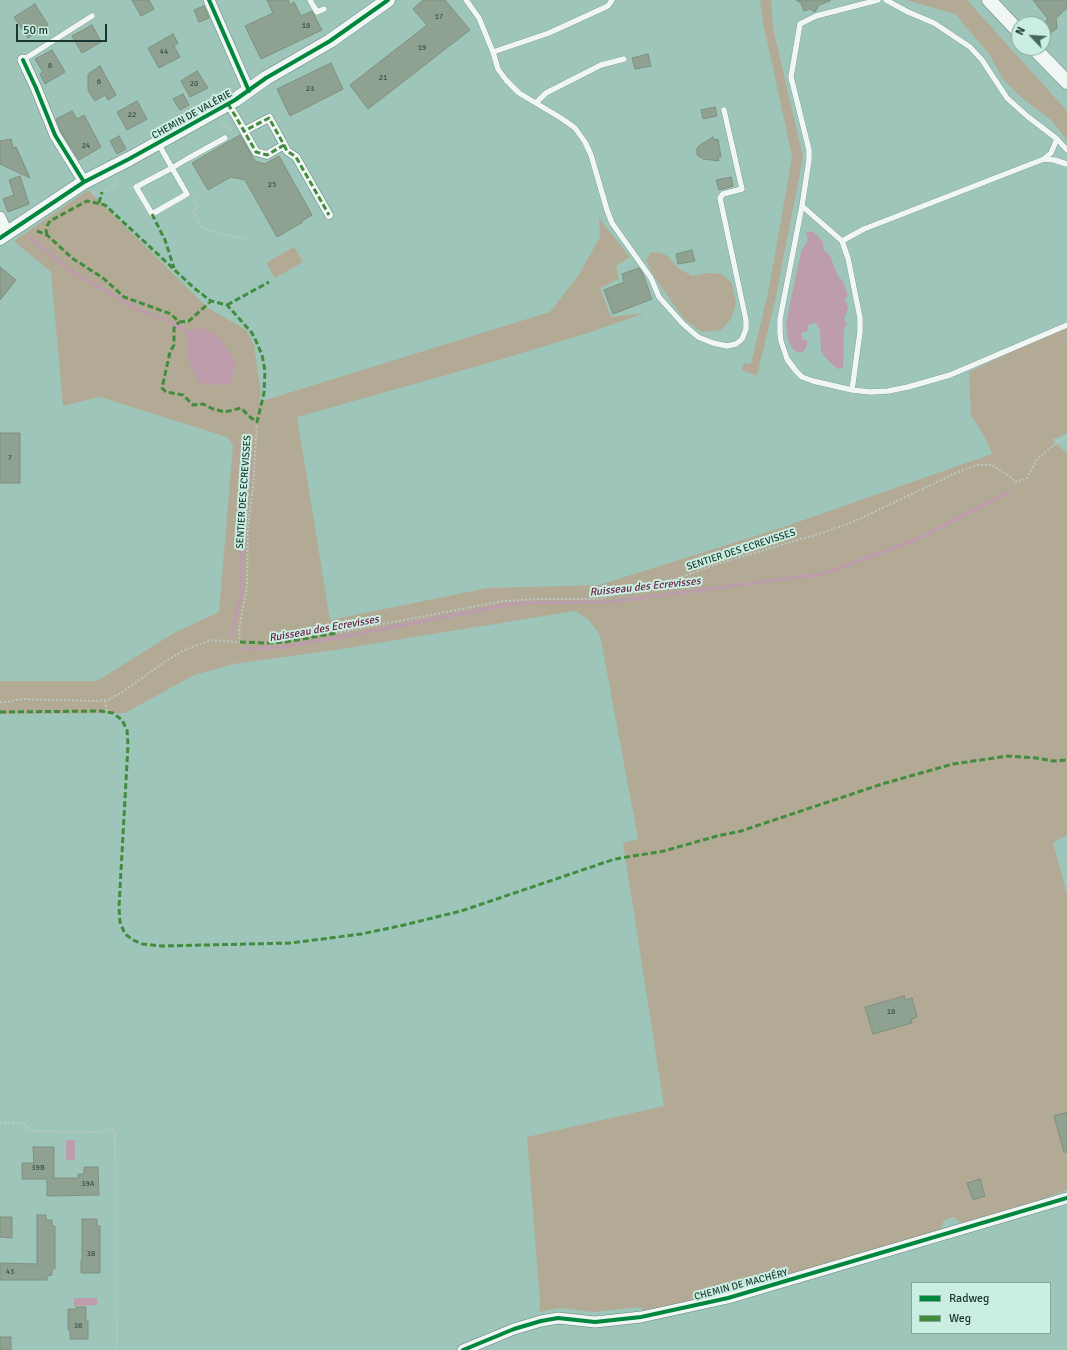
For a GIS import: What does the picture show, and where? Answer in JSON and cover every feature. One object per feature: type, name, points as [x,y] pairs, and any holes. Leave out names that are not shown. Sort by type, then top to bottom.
[{"type":"street","points":[[209,0],[249,91]]},
{"type":"street","name":"CHEMIN DE VALÉRIE","points":[[4,236],[84,182],[228,104],[266,78],[334,38],[388,0]]},
{"type":"street","points":[[988,0],[1011,24]]},
{"type":"street","points":[[1042,56],[1067,82]]},
{"type":"street","points":[[23,60],[55,135],[84,182]]},
{"type":"street","points":[[228,104],[256,152],[267,155],[284,145]]},
{"type":"street","points":[[244,131],[269,118],[287,151],[296,157],[329,215]]},
{"type":"street","points":[[0,217],[4,236]]},
{"type":"street","name":"CHEMIN DE MACHÉRY","points":[[463,1350],[514,1329],[541,1321],[558,1318],[595,1322],[641,1317],[728,1298],[954,1233],[1067,1198]]},
{"type":"lane","points":[[310,0],[317,12],[324,9]]},
{"type":"lane","points":[[466,0],[480,18],[498,68],[506,80],[518,93],[575,128],[585,142],[591,154],[606,210],[612,223],[651,278],[659,297],[683,324],[698,337],[713,343],[727,346],[736,344],[742,339],[746,329],[746,320],[720,198],[723,194],[742,188],[724,110]]},
{"type":"lane","points":[[493,52],[549,33],[608,6],[612,0]]},
{"type":"lane","points":[[878,0],[816,16],[800,24],[791,73],[792,86],[809,150],[809,167],[782,308],[780,326],[781,341],[787,359],[802,377],[817,383],[852,390],[870,392],[888,391],[943,377],[1047,334],[1067,324]]},
{"type":"lane","points":[[886,0],[897,7],[934,23],[970,47],[982,60],[1007,98],[1057,139],[1067,150]]},
{"type":"lane","points":[[23,60],[92,16]]},
{"type":"lane","points":[[536,103],[546,93],[601,65],[624,59]]},
{"type":"lane","points":[[158,143],[172,168],[187,194],[152,214],[136,187],[172,168],[225,138]]},
{"type":"lane","points":[[842,241],[864,229],[1044,159],[1051,153],[1057,139]]},
{"type":"lane","points":[[1044,159],[1067,164]]},
{"type":"lane","points":[[802,206],[842,241],[848,258],[860,318],[860,332],[852,390]]},
{"type":"path","points":[[192,198],[198,208],[193,211],[202,228],[246,240]]},
{"type":"path","points":[[105,700],[107,712]]},
{"type":"path","points":[[0,1123],[23,1123],[30,1131],[99,1132],[106,1129],[115,1130],[117,1350]]},
{"type":"shaded area","points":[[760,0],[771,0],[773,28],[803,157],[775,301],[757,376],[741,370],[744,363],[751,364],[769,288],[792,157],[763,23]]},
{"type":"shaded area","points":[[906,0],[967,0],[1011,49],[1011,56],[1017,56],[1067,111],[1067,140],[1051,120],[1022,98],[1002,78],[990,55],[955,14]]},
{"type":"shaded area","points":[[88,190],[208,308],[246,330],[254,345],[261,394],[259,402],[550,312],[578,276],[600,237],[599,218],[630,257],[616,266],[619,279],[600,288],[611,317],[645,313],[588,333],[492,362],[297,417],[330,620],[488,588],[599,585],[781,528],[992,454],[986,439],[971,415],[969,372],[1067,326],[1067,341],[1062,344],[1067,342],[1067,433],[1052,440],[1067,453],[1067,835],[1053,843],[1067,894],[1067,1190],[1040,1200],[963,1223],[954,1217],[944,1220],[941,1228],[935,1233],[729,1294],[643,1314],[641,1307],[594,1312],[560,1308],[539,1312],[540,1301],[527,1137],[664,1106],[623,843],[638,839],[600,635],[588,619],[575,611],[334,650],[234,664],[194,675],[125,713],[0,714],[0,681],[97,681],[174,633],[219,612],[233,445],[227,437],[100,397],[63,406],[51,272],[14,241]]},
{"type":"shaded area","points":[[812,231],[823,242],[824,250],[830,256],[838,276],[844,283],[848,297],[845,298],[848,309],[844,318],[847,323],[844,329],[843,368],[838,369],[834,366],[821,351],[820,330],[816,323],[809,324],[807,331],[801,334],[803,340],[807,340],[807,346],[803,352],[797,352],[792,348],[788,340],[786,324],[801,252],[808,240],[806,233]]},
{"type":"shaded area","points":[[294,247],[303,262],[275,278],[266,263]]},
{"type":"shaded area","points":[[651,252],[668,256],[678,268],[692,276],[707,273],[722,274],[732,283],[736,304],[731,319],[721,330],[702,332],[684,319],[655,278],[646,260]]},
{"type":"shaded area","points":[[203,327],[221,339],[236,363],[230,385],[200,384],[193,372],[186,354],[188,344],[186,331]]},
{"type":"shaded area","points":[[66,1140],[75,1140],[75,1160],[66,1160]]},
{"type":"shaded area","points":[[74,1298],[97,1298],[97,1305],[74,1306]]},
{"type":"building","points":[[132,0],[149,0],[154,9],[141,16]]},
{"type":"building","points":[[267,0],[288,0],[290,5],[294,2],[301,16],[312,11],[322,30],[261,59],[245,26],[273,13]]},
{"type":"building","points":[[423,0],[445,0],[470,30],[368,109],[350,85],[427,25],[413,9]]},
{"type":"building","points":[[796,0],[830,1],[819,5],[815,12],[810,9],[804,11],[801,3]]},
{"type":"building","points":[[1033,0],[1067,0],[1067,8],[1056,18],[1057,28],[1051,33],[1051,16],[1046,16]]},
{"type":"building","points":[[35,4],[48,25],[28,38],[14,17]]},
{"type":"building","points":[[204,6],[209,18],[199,22],[194,10]]},
{"type":"building","points":[[92,25],[101,42],[82,53],[72,36]]},
{"type":"building","points":[[173,34],[178,43],[174,46],[180,57],[159,68],[148,48]]},
{"type":"building","points":[[52,50],[65,72],[45,84],[40,74],[43,72],[35,59]]},
{"type":"building","points":[[648,54],[651,66],[635,69],[632,58]]},
{"type":"building","points":[[331,63],[343,89],[290,116],[277,89]]},
{"type":"building","points":[[100,66],[116,95],[108,100],[105,95],[95,101],[88,90],[88,74]]},
{"type":"building","points":[[197,71],[208,88],[190,97],[181,81]]},
{"type":"building","points":[[183,94],[189,105],[180,110],[173,99]]},
{"type":"building","points":[[137,101],[147,119],[127,130],[117,112]]},
{"type":"building","points":[[715,107],[717,116],[703,119],[701,110]]},
{"type":"building","points":[[72,111],[77,119],[84,115],[101,147],[79,160],[61,132],[56,119]]},
{"type":"building","points":[[240,135],[255,161],[265,164],[279,156],[312,215],[277,237],[245,180],[231,177],[208,190],[192,163]]},
{"type":"building","points":[[119,136],[126,149],[117,154],[110,141]]},
{"type":"building","points":[[713,137],[714,140],[718,139],[721,157],[718,157],[719,161],[703,159],[697,155],[697,148]]},
{"type":"building","points":[[11,139],[13,148],[16,147],[30,178],[0,164],[0,141]]},
{"type":"building","points":[[20,176],[29,204],[8,212],[3,199],[14,195],[9,180]]},
{"type":"building","points":[[731,177],[733,186],[719,190],[716,180]]},
{"type":"building","points":[[692,250],[695,261],[678,264],[676,254]]},
{"type":"building","points":[[0,267],[16,280],[0,300]]},
{"type":"building","points":[[639,268],[643,274],[652,299],[613,314],[604,290],[624,282],[622,274]]},
{"type":"building","points":[[0,433],[20,433],[20,483],[0,483]]},
{"type":"building","points":[[904,996],[905,1000],[912,998],[917,1017],[911,1019],[912,1023],[873,1034],[865,1007]]},
{"type":"building","points":[[1067,1112],[1067,1152],[1064,1152],[1054,1116]]},
{"type":"building","points":[[33,1147],[54,1147],[54,1178],[78,1178],[78,1174],[84,1174],[84,1167],[98,1167],[99,1195],[47,1196],[47,1179],[22,1179],[22,1163],[34,1163]]},
{"type":"building","points":[[980,1179],[985,1196],[973,1200],[967,1183]]},
{"type":"building","points":[[37,1215],[46,1215],[46,1220],[52,1220],[52,1226],[55,1226],[55,1269],[52,1269],[52,1275],[47,1276],[47,1280],[0,1280],[1,1263],[37,1264]]},
{"type":"building","points":[[0,1217],[12,1217],[12,1238],[0,1237]]},
{"type":"building","points":[[82,1219],[97,1219],[97,1226],[100,1226],[100,1273],[81,1273]]},
{"type":"building","points":[[76,1307],[86,1307],[88,1339],[70,1339],[70,1330],[68,1330],[68,1309],[77,1309]]},
{"type":"building","points":[[0,1337],[11,1337],[11,1350],[0,1350]]},
{"type":"waterway","name":"Ruisseau des Ecrevisses","points":[[31,238],[69,270],[137,309],[186,331]]},
{"type":"waterway","name":"Ruisseau des Ecrevisses","points":[[231,636],[242,589],[242,534],[245,503],[251,472],[249,440]]},
{"type":"waterway","name":"Ruisseau des Ecrevisses","points":[[244,649],[283,647],[517,603],[610,602],[823,574],[918,539],[1009,492]]},
{"type":"marked path","points":[[228,104],[256,152],[267,155],[284,145],[269,118],[244,131]]},
{"type":"marked path","points":[[284,145],[287,151],[296,157],[329,215]]},
{"type":"marked path","points":[[99,203],[102,192]]},
{"type":"marked path","points":[[47,235],[46,230],[50,221],[87,201],[105,205],[194,288],[211,301],[227,305],[252,333],[262,355],[265,371],[264,393],[257,422],[241,408],[225,412],[213,409],[203,404],[193,405],[183,395],[166,392],[162,388],[170,352],[174,345],[174,328],[179,322]]},
{"type":"marked path","points":[[152,214],[165,240],[174,268]]},
{"type":"marked path","points":[[37,231],[47,235],[72,258],[103,278],[124,297],[171,314],[179,322]]},
{"type":"marked path","points":[[227,305],[269,282]]},
{"type":"marked path","points":[[179,322],[189,321],[211,301]]},
{"type":"marked path","points":[[240,642],[286,642],[336,633]]},
{"type":"marked path","points":[[0,712],[101,711],[113,713],[122,720],[127,730],[128,745],[119,907],[120,922],[125,934],[133,940],[142,944],[162,946],[291,943],[361,934],[461,911],[615,859],[664,851],[741,831],[882,784],[953,764],[1008,756],[1053,761],[1067,760]]},
{"type":"cycle path","points":[[209,0],[249,91]]},
{"type":"cycle path","points":[[0,238],[84,182],[129,159],[235,100],[266,78],[330,41],[388,0]]},
{"type":"cycle path","points":[[23,60],[55,135],[84,182]]},
{"type":"cycle path","points":[[463,1350],[514,1329],[541,1321],[558,1318],[595,1322],[641,1317],[728,1298],[1067,1198]]}]
